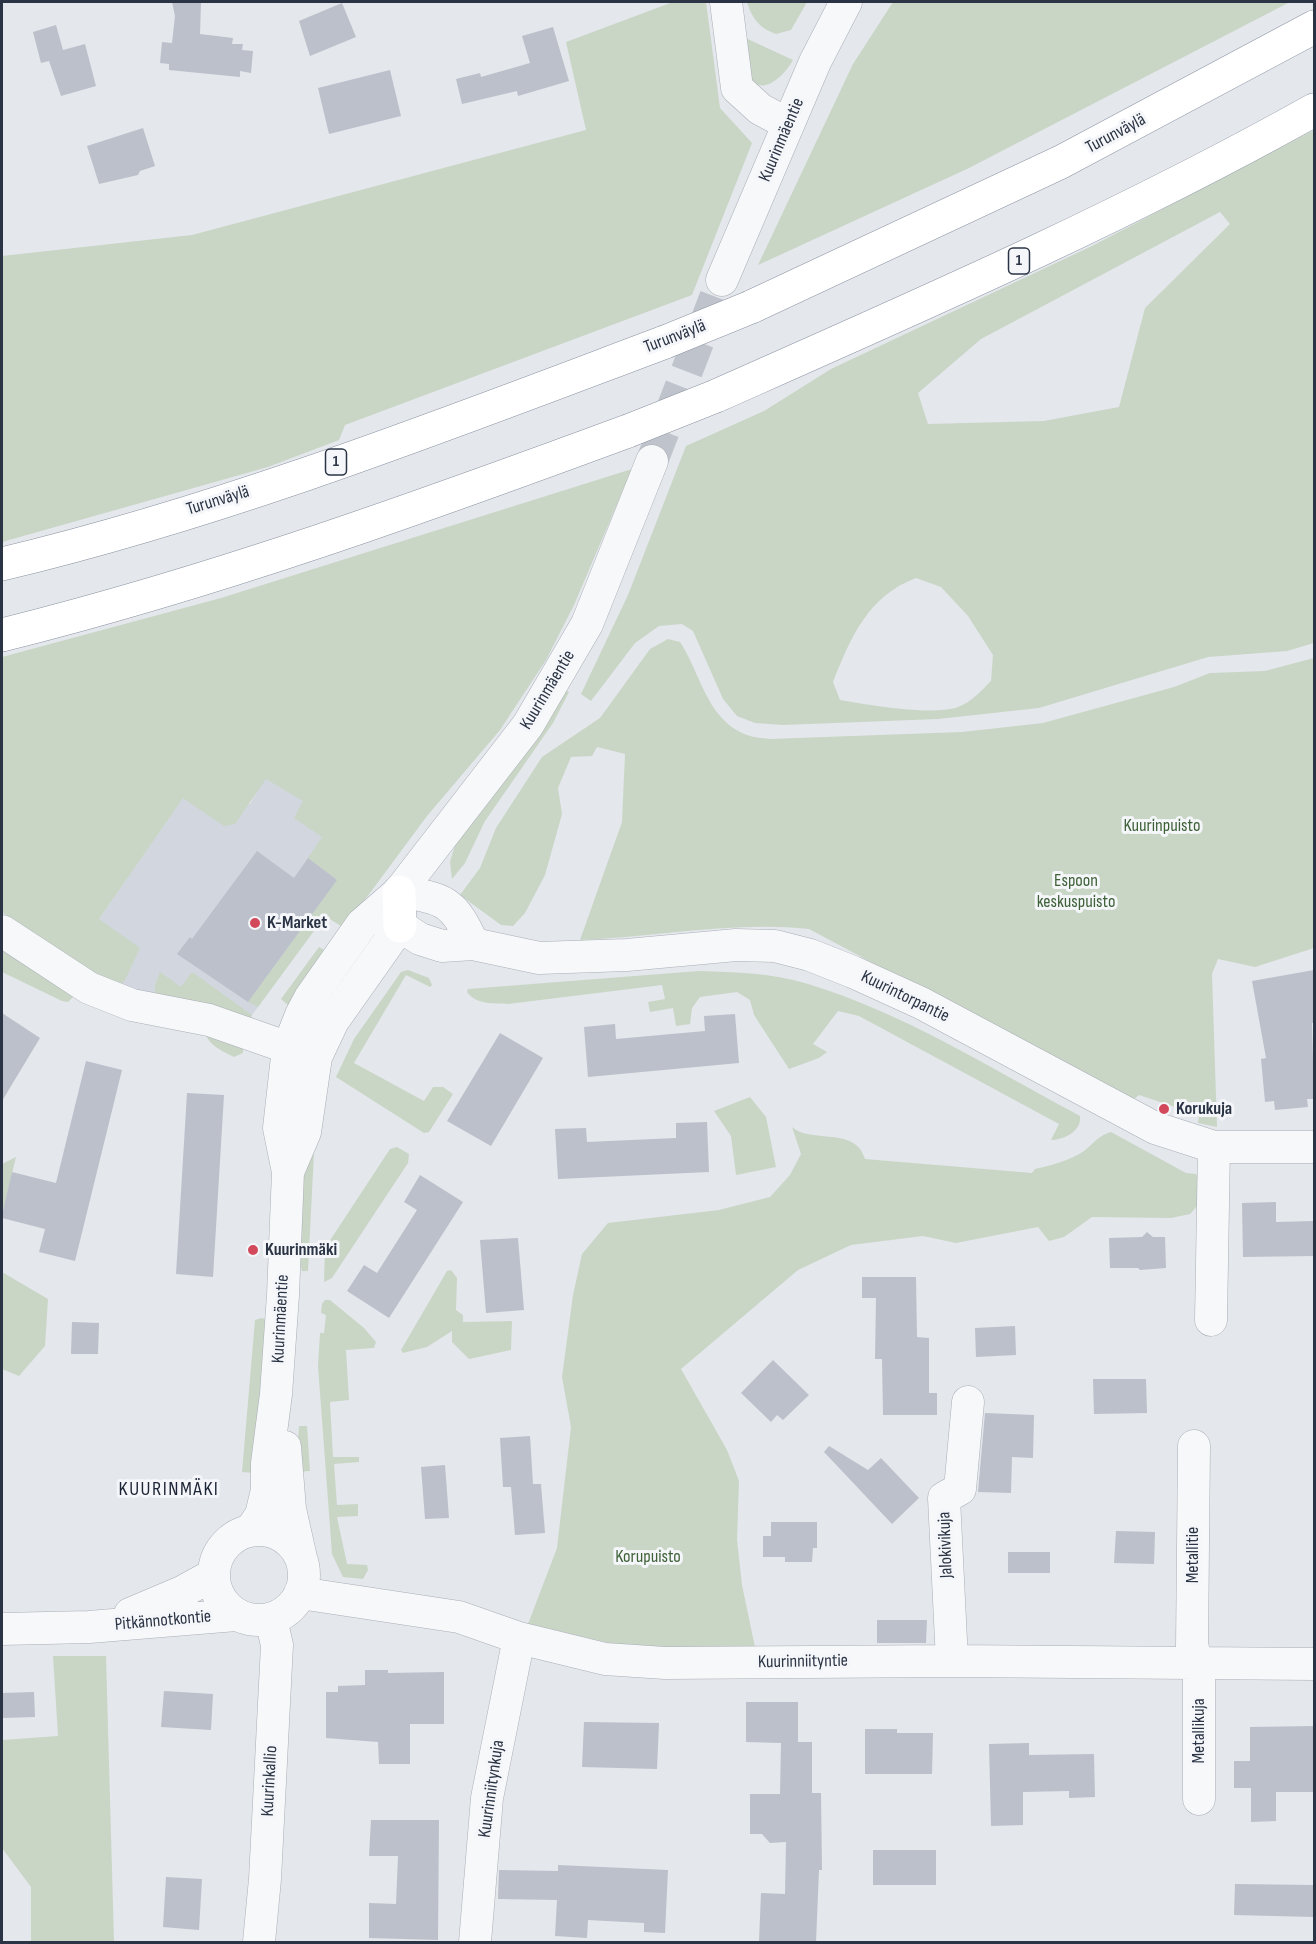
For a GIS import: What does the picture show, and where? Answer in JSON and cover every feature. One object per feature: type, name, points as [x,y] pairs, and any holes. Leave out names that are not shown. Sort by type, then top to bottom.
[{"type":"main road","name":"Turunväylä","points":[[2,564],[229,499],[443,426],[751,307],[1061,162],[1314,27]]},
{"type":"main road","name":"1","points":[[2,635],[267,558],[430,504],[716,396],[1079,233],[1243,150],[1314,110]]},
{"type":"main road","points":[[399,892],[400,926]]},
{"type":"street","points":[[726,2],[737,88],[760,109],[788,124]]},
{"type":"street","name":"Kuurinmäentie","points":[[722,280],[815,62],[846,2]]},
{"type":"street","name":"Kuurinmäentie","points":[[250,1531],[261,1515],[267,1490],[267,1463],[276,1394],[284,1295],[288,1172],[305,1132],[302,1052],[310,998],[362,924],[399,892],[528,725],[587,624],[652,460]]},
{"type":"street","points":[[399,892],[435,896],[462,919],[473,944]]},
{"type":"street","name":"Kuurinmäentie","points":[[302,1052],[333,1021],[400,926]]},
{"type":"street","name":"Kuurintorpantie","points":[[400,926],[420,939],[442,946],[473,944],[539,958],[627,955],[736,945],[775,946],[810,955],[921,1003],[1155,1128],[1214,1148],[1314,1147]]},
{"type":"street","points":[[2,931],[89,988],[132,1005],[209,1020],[302,1052]]},
{"type":"street","points":[[1210,1320],[1214,1148]]},
{"type":"street","name":"Kuurinmäentie","points":[[276,1394],[288,1466],[290,1509],[301,1558]]},
{"type":"street","name":"Jalokivikuja","points":[[952,1660],[944,1498],[960,1489],[968,1402]]},
{"type":"street","name":"Metallitie","points":[[1194,1446],[1192,1647],[1199,1664]]},
{"type":"street","points":[[250,1531],[268,1531],[284,1538],[301,1558],[304,1576],[300,1593],[290,1608],[271,1619],[253,1621],[236,1615],[220,1600],[213,1575],[217,1557],[227,1543],[250,1531]]},
{"type":"street","name":"Pitkännotkontie","points":[[89,1627],[123,1617],[182,1592],[213,1575]]},
{"type":"street","name":"Kuurinniityntie","points":[[300,1593],[459,1617],[519,1638],[605,1659],[665,1663],[952,1660],[1314,1664]]},
{"type":"street","name":"Pitkännotkontie","points":[[2,1629],[89,1627],[236,1615]]},
{"type":"street","name":"Kuurinkallio","points":[[259,1942],[266,1879],[277,1645],[271,1619]]},
{"type":"street","name":"Kuurinniitynkuja","points":[[475,1942],[487,1798],[519,1638]]},
{"type":"street","name":"Metallikuja","points":[[1198,1798],[1199,1664]]},
{"type":"shaded area","points":[[265,778],[388,812],[325,915],[252,1015],[249,1023],[115,990],[99,919],[183,797],[250,804]]},
{"type":"green space","points":[[673,2],[706,2],[720,108],[752,143],[692,295],[345,425],[339,440],[268,467],[2,542],[2,256],[192,235],[586,130],[566,42]]},
{"type":"green space","points":[[747,2],[807,2],[791,30],[776,34],[757,22]]},
{"type":"green space","points":[[893,2],[1290,2],[967,169],[758,265],[853,64]]},
{"type":"green space","points":[[739,35],[793,60],[772,83],[759,85],[752,81],[747,73]]},
{"type":"green space","points":[[1314,130],[1314,643],[1287,651],[1208,657],[1039,708],[938,719],[783,725],[755,723],[737,716],[723,699],[693,631],[682,624],[659,626],[635,643],[591,701],[581,694],[628,595],[686,446],[764,411],[831,369],[1092,246]],"holes":[[[1220,212],[1230,224],[1145,308],[1119,407],[1044,421],[928,424],[918,393],[981,339]],[[916,578],[941,587],[968,616],[993,655],[991,681],[968,702],[950,709],[911,710],[840,700],[833,682],[863,620],[885,596]]]},
{"type":"green space","points":[[632,469],[574,605],[546,660],[500,730],[427,816],[344,928],[325,916],[258,1007],[248,1002],[337,880],[308,858],[322,837],[294,818],[303,801],[266,779],[235,824],[224,826],[183,798],[99,919],[140,948],[124,982],[115,990],[2,912],[2,657],[221,598]]},
{"type":"green space","name":"Espoon keskuspuisto","points":[[668,639],[680,642],[712,705],[720,716],[742,733],[770,739],[962,732],[1043,723],[1174,687],[1210,673],[1265,671],[1314,658],[1314,948],[1255,967],[1218,959],[1212,974],[1217,1127],[1198,1123],[1199,1115],[1139,1095],[1132,1101],[809,929],[723,928],[580,940],[622,822],[625,754],[597,747],[592,756],[571,757],[558,788],[562,814],[545,875],[525,913],[513,926],[501,925],[460,895],[480,868],[496,828],[542,757],[600,718],[650,649]]},
{"type":"green space","points":[[563,689],[569,692],[553,723],[485,821],[465,863],[452,879],[450,862],[456,842]]},
{"type":"green space","points":[[319,947],[326,951],[289,1006],[281,999]]},
{"type":"green space","points":[[2,948],[75,995],[68,1002],[62,1001],[2,972]]},
{"type":"green space","points":[[408,970],[429,978],[432,985],[430,987],[406,975],[354,1063],[424,1101],[433,1087],[443,1087],[453,1094],[429,1132],[424,1133],[336,1077],[354,1039],[401,972]]},
{"type":"green space","points":[[699,971],[781,977],[844,996],[879,1010],[947,1043],[1080,1116],[1078,1126],[1071,1134],[1051,1140],[1059,1124],[859,1016],[838,1011],[813,1044],[827,1052],[819,1058],[789,1069],[754,1015],[750,1000],[737,992],[700,997],[692,1008],[690,1024],[676,1026],[673,1008],[650,1012],[648,1002],[665,999],[662,985],[508,1004],[480,1001],[467,992],[468,989]]},
{"type":"green space","points":[[160,972],[181,987],[192,972],[252,1015],[249,1023],[155,995],[155,985]]},
{"type":"green space","points":[[206,1034],[243,1048],[243,1053],[234,1057],[226,1053],[213,1045]]},
{"type":"green space","points":[[750,1097],[766,1117],[776,1167],[736,1175],[731,1136],[714,1111]]},
{"type":"green space","name":"Korupuisto","points":[[792,1127],[810,1135],[852,1142],[860,1149],[865,1159],[1032,1173],[1035,1169],[1060,1162],[1084,1151],[1100,1137],[1111,1132],[1186,1173],[1196,1174],[1200,1180],[1199,1204],[1190,1214],[1171,1218],[1092,1217],[1064,1237],[1049,1241],[1038,1227],[956,1243],[923,1236],[851,1245],[798,1270],[681,1369],[727,1450],[739,1481],[737,1540],[742,1585],[756,1652],[648,1652],[528,1624],[557,1548],[571,1427],[562,1377],[573,1295],[582,1254],[608,1223],[719,1210],[770,1197],[790,1175],[801,1154]]},
{"type":"green space","points":[[397,1147],[409,1154],[408,1163],[332,1278],[324,1282],[325,1248],[390,1149]]},
{"type":"green space","points":[[309,1152],[314,1152],[308,1271],[302,1271],[298,1227]]},
{"type":"green space","points":[[16,1157],[2,1215],[2,1164]]},
{"type":"green space","points":[[451,1270],[457,1278],[456,1310],[463,1315],[463,1322],[512,1321],[511,1350],[469,1359],[452,1342],[452,1331],[427,1347],[403,1353],[401,1350],[447,1271]]},
{"type":"green space","points":[[2,1272],[48,1299],[45,1346],[19,1376],[2,1369]]},
{"type":"green space","points":[[325,1300],[330,1300],[364,1328],[376,1342],[374,1348],[346,1350],[349,1400],[330,1402],[333,1457],[359,1457],[359,1462],[334,1464],[337,1505],[358,1504],[358,1516],[337,1517],[347,1564],[367,1565],[368,1570],[363,1579],[343,1577],[332,1554],[318,1366],[320,1333],[324,1333],[326,1315],[321,1313]]},
{"type":"green space","points":[[262,1318],[266,1320],[254,1473],[242,1472],[255,1320]]},
{"type":"green space","points":[[299,1426],[307,1426],[310,1471],[296,1472]]},
{"type":"green space","points":[[53,1656],[106,1656],[114,1942],[31,1942],[31,1887],[2,1848],[2,1740],[58,1736]]},
{"type":"building","points":[[172,2],[201,2],[200,34],[233,38],[232,44],[243,44],[242,50],[253,51],[251,73],[240,71],[240,77],[169,70],[169,64],[160,63],[162,42],[172,43],[175,16]]},
{"type":"building","points":[[342,3],[356,37],[310,56],[299,21]]},
{"type":"building","points":[[56,25],[63,50],[85,44],[96,86],[61,96],[49,61],[41,63],[33,32]]},
{"type":"building","points":[[553,27],[569,81],[518,96],[517,91],[462,104],[456,79],[480,73],[481,77],[530,63],[522,36]]},
{"type":"building","points":[[390,70],[401,116],[329,134],[318,88]]},
{"type":"building","points":[[143,128],[155,166],[140,171],[138,175],[99,184],[87,146]]},
{"type":"building","name":"K-Market","points":[[257,851],[294,878],[308,858],[337,880],[248,1002],[177,954],[190,937],[192,939]]},
{"type":"building","points":[[1314,970],[1314,1023],[1312,1023],[1314,1099],[1307,1099],[1308,1107],[1275,1110],[1274,1101],[1265,1102],[1261,1059],[1266,1058],[1252,981]]},
{"type":"building","points":[[2,1013],[40,1038],[2,1101]]},
{"type":"building","points":[[735,1014],[739,1063],[588,1077],[584,1027],[615,1024],[616,1039],[705,1031],[704,1016]]},
{"type":"building","points":[[500,1033],[543,1058],[491,1146],[447,1121]]},
{"type":"building","points":[[86,1061],[122,1070],[75,1261],[39,1252],[45,1229],[2,1218],[2,1215],[12,1172],[56,1183]]},
{"type":"building","points":[[187,1093],[224,1095],[213,1277],[176,1274]]},
{"type":"building","points":[[707,1122],[709,1172],[558,1179],[555,1129],[586,1128],[587,1142],[676,1138],[676,1123]]},
{"type":"building","points":[[420,1175],[463,1202],[389,1318],[347,1291],[364,1265],[377,1273],[417,1210],[404,1202]]},
{"type":"building","points":[[1276,1202],[1276,1222],[1314,1221],[1314,1256],[1243,1257],[1242,1203]]},
{"type":"building","points":[[1147,1232],[1153,1237],[1165,1237],[1166,1268],[1140,1270],[1138,1268],[1110,1268],[1109,1238],[1142,1237]]},
{"type":"building","points":[[518,1238],[524,1310],[486,1313],[480,1240]]},
{"type":"building","points":[[862,1277],[916,1277],[917,1337],[929,1338],[929,1393],[937,1393],[937,1415],[883,1415],[882,1359],[875,1359],[876,1298],[862,1298]]},
{"type":"building","points":[[72,1322],[99,1323],[98,1354],[71,1354]]},
{"type":"building","points":[[1015,1326],[1016,1355],[976,1357],[975,1328]]},
{"type":"building","points":[[773,1360],[809,1395],[783,1420],[777,1415],[771,1422],[741,1393]]},
{"type":"building","points":[[1093,1379],[1146,1379],[1147,1413],[1094,1414]]},
{"type":"building","points":[[985,1413],[1034,1415],[1033,1458],[1012,1457],[1011,1493],[978,1492]]},
{"type":"building","points":[[530,1436],[533,1484],[541,1484],[545,1533],[515,1535],[511,1487],[503,1487],[500,1438]]},
{"type":"building","points":[[829,1446],[868,1470],[881,1458],[919,1498],[892,1524],[824,1452]]},
{"type":"building","points":[[445,1465],[449,1518],[425,1519],[421,1467]]},
{"type":"building","points":[[771,1522],[817,1522],[817,1548],[813,1548],[812,1562],[785,1562],[785,1557],[763,1557],[763,1536],[771,1536]]},
{"type":"building","points":[[1116,1531],[1155,1532],[1154,1564],[1114,1563]]},
{"type":"building","points":[[1008,1552],[1050,1552],[1050,1573],[1008,1573]]},
{"type":"building","points":[[877,1620],[927,1620],[926,1643],[877,1643]]},
{"type":"building","points":[[365,1670],[388,1670],[388,1673],[444,1672],[444,1724],[410,1724],[410,1764],[379,1764],[378,1742],[326,1738],[326,1692],[338,1692],[338,1686],[365,1685]]},
{"type":"building","points":[[164,1691],[213,1694],[211,1730],[161,1727]]},
{"type":"building","points":[[34,1692],[35,1717],[2,1718],[2,1693]]},
{"type":"building","points":[[746,1702],[798,1702],[798,1742],[812,1742],[812,1793],[821,1793],[822,1870],[819,1870],[816,1942],[759,1942],[761,1893],[785,1894],[786,1842],[770,1843],[762,1834],[750,1834],[750,1794],[780,1794],[781,1743],[746,1742]]},
{"type":"building","points":[[584,1722],[659,1723],[657,1769],[582,1767]]},
{"type":"building","points":[[1314,1726],[1314,1792],[1276,1792],[1276,1821],[1251,1822],[1251,1788],[1234,1788],[1234,1761],[1250,1761],[1250,1727]]},
{"type":"building","points":[[865,1729],[897,1729],[897,1733],[933,1733],[932,1774],[865,1774]]},
{"type":"building","points":[[1029,1743],[1029,1755],[1094,1754],[1095,1797],[1069,1798],[1069,1791],[1023,1792],[1023,1825],[991,1826],[989,1744]]},
{"type":"building","points":[[371,1820],[439,1820],[438,1940],[369,1938],[369,1903],[396,1904],[398,1856],[369,1856]]},
{"type":"building","points":[[873,1850],[936,1850],[936,1885],[873,1885]]},
{"type":"building","points":[[558,1865],[668,1870],[665,1933],[644,1932],[644,1923],[588,1920],[587,1938],[555,1936],[557,1900],[498,1899],[499,1870],[558,1871]]},
{"type":"building","points":[[166,1877],[202,1879],[199,1930],[163,1927]]},
{"type":"building","points":[[1235,1884],[1314,1885],[1314,1917],[1234,1915]]},
{"type":"tunnel","points":[[652,461],[722,280]]},
{"type":"place","name":"K-Market","points":[[255,923]]},
{"type":"place","name":"Korukuja","points":[[1164,1109]]},
{"type":"place","name":"Kuurinmäki","points":[[253,1250]]},
{"type":"district","name":"KUURINMÄKI","points":[[169,1490]]},
{"type":"park label","name":"Kuurinpuisto","points":[[1162,826]]}]
